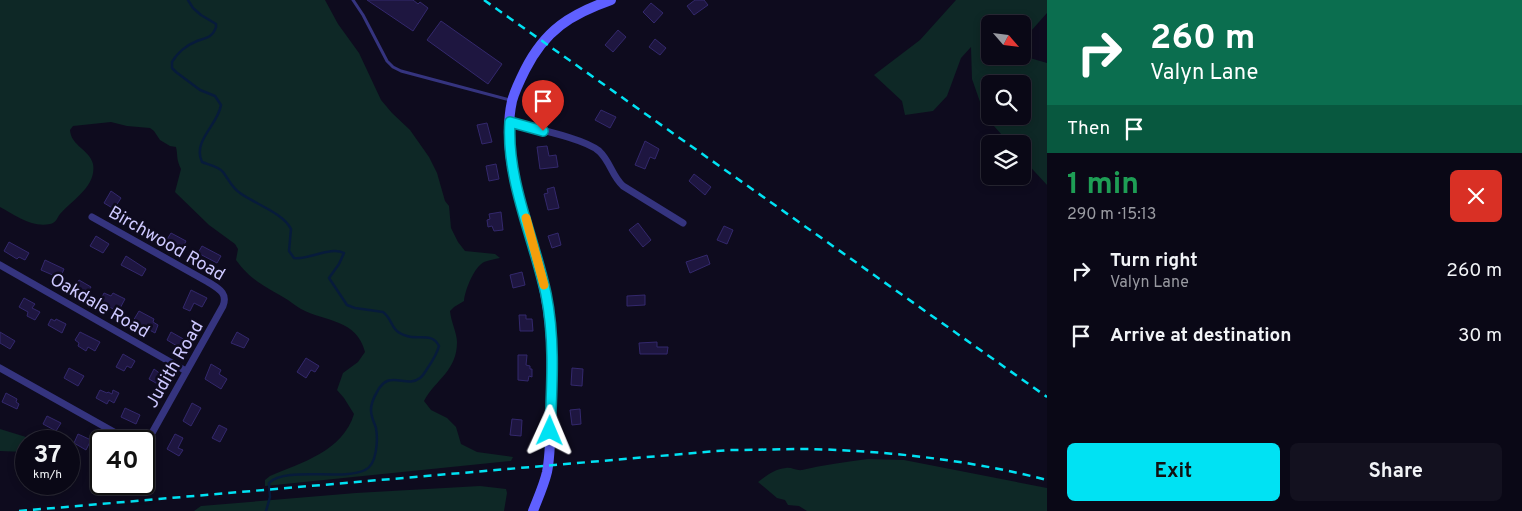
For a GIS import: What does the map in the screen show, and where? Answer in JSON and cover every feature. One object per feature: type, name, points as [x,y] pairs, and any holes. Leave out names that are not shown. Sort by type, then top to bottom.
[{"type":"street","points":[[533,511],[545,480],[549,456],[552,381],[550,323],[540,267],[514,174],[510,150],[510,122],[513,100],[527,66],[546,37],[592,4],[611,0]]},
{"type":"street","points":[[510,122],[592,146],[606,159],[623,186],[682,223]]},
{"type":"street","name":"Birchwood Road","points":[[92,216],[208,282],[221,290],[224,296]]},
{"type":"street","name":"Oakdale Road","points":[[0,265],[186,371]]},
{"type":"street","name":"Judith Road","points":[[154,430],[223,306],[224,296]]},
{"type":"street","points":[[0,368],[110,430]]},
{"type":"lane","points":[[353,0],[386,59],[396,69],[513,100]]},
{"type":"green space","points":[[0,0],[325,0],[338,24],[359,53],[381,100],[410,130],[429,157],[437,173],[445,201],[449,206],[451,228],[458,242],[465,251],[495,254],[500,258],[486,261],[480,265],[471,279],[464,301],[450,311],[457,339],[454,360],[424,401],[431,410],[447,418],[456,427],[461,444],[477,452],[513,457],[511,461],[265,486],[265,480],[270,476],[320,454],[341,437],[349,427],[354,414],[337,390],[343,373],[358,362],[365,352],[361,341],[348,327],[301,309],[248,274],[236,260],[238,249],[235,244],[209,225],[175,192],[181,169],[176,147],[160,140],[150,128],[127,126],[111,122],[73,126],[70,130],[71,135],[91,159],[93,172],[87,186],[52,223],[43,225],[30,222],[0,207]]},
{"type":"green space","points":[[956,0],[1047,0],[1047,13],[1031,31],[1031,15],[981,15],[981,65],[1031,65],[1031,58],[1047,63],[1047,185],[1031,168],[1031,135],[1002,135],[993,125],[1031,125],[1031,75],[981,75],[981,105],[972,79],[971,47],[961,58],[947,96],[933,111],[905,115],[902,101],[874,75],[920,40]]},
{"type":"green space","points":[[0,429],[15,434],[15,452],[0,451]]},
{"type":"green space","points":[[868,459],[904,460],[1047,488],[1047,511],[807,511],[799,506],[788,505],[785,500],[777,498],[758,482],[771,473],[782,469],[802,470]]},
{"type":"green space","points":[[480,486],[506,489],[504,511],[194,511],[201,506],[356,493]]},
{"type":"building","points":[[367,0],[413,0],[418,4],[420,2],[428,8],[413,31]]},
{"type":"building","points":[[695,0],[704,0],[708,5],[694,15],[687,6]]},
{"type":"building","points":[[651,3],[663,13],[654,23],[643,12]]},
{"type":"building","points":[[441,21],[502,64],[488,84],[427,40]]},
{"type":"building","points":[[618,30],[626,37],[613,52],[605,45]]},
{"type":"building","points":[[655,39],[666,48],[660,55],[649,47]]},
{"type":"building","points":[[542,87],[551,90],[548,103],[538,100]]},
{"type":"building","points":[[601,110],[616,117],[610,128],[595,120]]},
{"type":"building","points":[[487,123],[492,142],[482,144],[477,125]]},
{"type":"building","points":[[645,141],[659,149],[655,159],[650,157],[645,169],[635,165]]},
{"type":"building","points":[[547,146],[549,156],[556,155],[558,167],[540,169],[537,147]]},
{"type":"building","points":[[496,164],[499,179],[489,181],[486,166]]},
{"type":"building","points":[[694,174],[711,187],[705,195],[689,181]]},
{"type":"building","points":[[554,187],[559,208],[548,210],[544,194],[548,193],[547,189]]},
{"type":"building","points":[[111,191],[121,198],[114,209],[104,203]]},
{"type":"building","points":[[501,212],[503,230],[494,231],[492,226],[488,227],[487,220],[490,219],[489,214]]},
{"type":"building","points":[[638,223],[651,240],[643,247],[629,230]]},
{"type":"building","points":[[724,226],[733,230],[727,244],[717,240]]},
{"type":"building","points":[[171,233],[186,241],[182,249],[166,241]]},
{"type":"building","points":[[558,233],[561,245],[552,248],[548,236]]},
{"type":"building","points":[[96,236],[109,244],[103,253],[90,246]]},
{"type":"building","points":[[9,242],[29,253],[25,260],[19,257],[17,259],[4,251]]},
{"type":"building","points":[[202,246],[221,256],[217,263],[198,253]]},
{"type":"building","points":[[707,255],[710,264],[690,273],[686,262]]},
{"type":"building","points":[[126,256],[146,269],[142,276],[121,265]]},
{"type":"building","points":[[45,260],[64,269],[61,276],[56,274],[55,276],[41,270]]},
{"type":"building","points":[[522,272],[525,285],[513,288],[510,275]]},
{"type":"building","points":[[79,280],[91,287],[86,296],[73,289]]},
{"type":"building","points":[[191,290],[207,298],[202,307],[194,303],[190,311],[183,308]]},
{"type":"building","points":[[104,293],[111,296],[113,293],[125,299],[118,312],[100,301]]},
{"type":"building","points":[[645,295],[645,305],[627,306],[627,296]]},
{"type":"building","points":[[24,298],[35,304],[32,308],[40,312],[35,320],[27,316],[28,312],[19,307]]},
{"type":"building","points":[[139,311],[154,319],[153,322],[158,325],[155,333],[133,321]]},
{"type":"building","points":[[519,315],[526,315],[526,319],[532,319],[533,331],[520,331]]},
{"type":"building","points":[[51,319],[55,321],[56,319],[66,324],[62,333],[48,325]]},
{"type":"building","points":[[0,332],[15,341],[10,349],[0,343]]},
{"type":"building","points":[[80,332],[100,342],[95,351],[88,347],[86,351],[78,346],[79,343],[75,340]]},
{"type":"building","points":[[171,332],[187,341],[182,349],[167,340]]},
{"type":"building","points":[[237,332],[249,339],[244,348],[231,343]]},
{"type":"building","points":[[657,342],[657,347],[668,347],[667,354],[640,354],[639,343]]},
{"type":"building","points":[[123,354],[135,361],[131,368],[127,366],[124,371],[116,367]]},
{"type":"building","points":[[518,355],[527,355],[526,365],[532,369],[532,377],[529,376],[528,381],[518,380]]},
{"type":"building","points":[[306,358],[319,366],[315,372],[311,370],[306,378],[297,372]]},
{"type":"building","points":[[211,364],[221,370],[219,374],[227,379],[221,389],[205,379]]},
{"type":"building","points":[[69,368],[84,376],[78,386],[64,378]]},
{"type":"building","points":[[572,368],[583,369],[582,386],[571,385]]},
{"type":"building","points":[[154,369],[166,378],[161,386],[149,379]]},
{"type":"building","points":[[100,390],[112,394],[113,390],[119,393],[114,403],[109,400],[107,404],[96,398]]},
{"type":"building","points":[[6,393],[17,399],[16,402],[19,404],[17,409],[2,402]]},
{"type":"building","points":[[192,403],[201,408],[191,426],[183,421]]},
{"type":"building","points":[[125,408],[140,415],[136,424],[121,417]]},
{"type":"building","points":[[580,409],[581,424],[572,425],[570,410]]},
{"type":"building","points":[[47,416],[61,423],[57,430],[43,424]]},
{"type":"building","points":[[512,419],[522,420],[521,436],[510,435]]},
{"type":"building","points":[[219,425],[227,429],[220,442],[212,438]]},
{"type":"building","points":[[175,434],[183,438],[178,448],[183,450],[179,456],[167,449]]},
{"type":"building","points":[[80,435],[90,440],[86,450],[80,446]]},
{"type":"waterway","points":[[188,0],[201,15],[216,24],[215,30],[211,35],[186,47],[172,62],[172,68],[176,72],[200,90],[215,96],[221,105],[200,147],[202,162],[221,170],[237,191],[275,213],[287,223],[291,229],[289,251],[294,258],[333,251],[344,253],[329,278],[347,305],[383,312],[389,318],[394,328],[401,334],[433,339],[439,346],[432,361],[420,378],[415,381],[387,381],[377,392],[371,410],[376,428],[377,445],[374,458],[369,467],[355,473],[301,474],[277,478],[269,483],[270,497],[266,511]]},
{"type":"railway","points":[[484,0],[1047,397]]},
{"type":"railway","points":[[19,511],[729,450],[809,449],[899,454],[989,467],[1047,480]]},
{"type":"slow traffic","points":[[526,218],[544,285]]},
{"type":"route","points":[[543,131],[510,122],[510,150],[514,174],[540,267],[550,323],[552,381],[550,431]]}]
